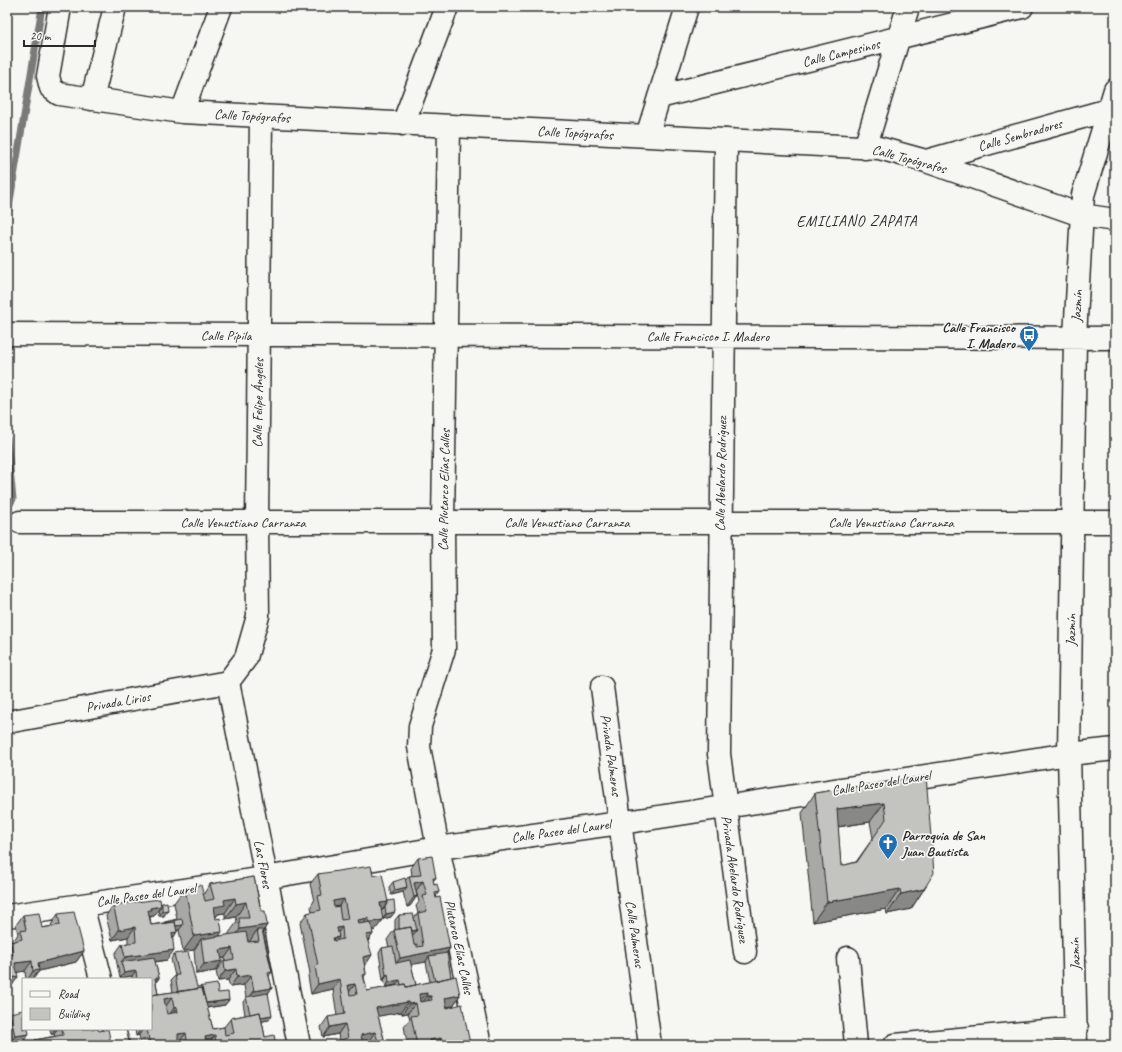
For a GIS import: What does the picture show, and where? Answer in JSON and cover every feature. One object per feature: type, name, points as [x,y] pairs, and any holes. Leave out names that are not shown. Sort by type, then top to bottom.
[{"type":"street","name":"Calle Topógrafos","points":[[60,7],[48,76],[51,88],[60,94],[182,112],[879,148],[926,161],[1082,215],[1115,220]]},
{"type":"street","points":[[92,99],[115,7]]},
{"type":"street","points":[[182,112],[221,7]]},
{"type":"street","points":[[403,124],[447,7]]},
{"type":"street","points":[[647,136],[687,7]]},
{"type":"street","points":[[865,148],[908,7]]},
{"type":"street","name":"Calle Campesinos","points":[[659,97],[898,39],[1022,7]]},
{"type":"street","name":"Calle Sembradores","points":[[926,161],[1113,102]]},
{"type":"street","name":"Jazmín","points":[[1077,1036],[1069,754],[1075,338],[1082,195],[1113,102]]},
{"type":"street","name":"Calle Felipe Ángeles","points":[[228,682],[246,658],[258,616],[257,522],[261,116]]},
{"type":"street","name":"Calle Plutarco Elías Calles","points":[[438,848],[419,747],[420,726],[444,648],[443,522],[449,126]]},
{"type":"street","name":"Calle Abelardo Rodríguez","points":[[726,140],[718,754],[726,807]]},
{"type":"street","name":"Calle Pípila","points":[[7,334],[446,335]]},
{"type":"street","name":"Calle Francisco I. Madero","points":[[446,335],[1115,338]]},
{"type":"street","name":"Calle Venustiano Carranza","points":[[20,522],[1115,522]]},
{"type":"street","name":"Privada Lirios","points":[[7,722],[228,682]]},
{"type":"street","name":"Las Flores","points":[[228,682],[265,878],[299,1045]]},
{"type":"street","name":"Privada Palmeras","points":[[602,687],[620,823]]},
{"type":"street","name":"Calle Paseo del Laurel","points":[[7,916],[265,878],[438,848],[620,823],[1115,748]]},
{"type":"street","name":"Privada Abelardo Rodríguez","points":[[726,807],[745,952]]},
{"type":"street","name":"Calle Palmeras","points":[[620,823],[650,1045]]},
{"type":"street","name":"Plutarco Elías Calles","points":[[438,848],[480,1045]]},
{"type":"street","points":[[82,905],[101,978]]},
{"type":"street","points":[[848,958],[856,1045]]},
{"type":"street","points":[[114,1030],[118,1045]]},
{"type":"street","points":[[895,1045],[1077,1036]]},
{"type":"building","points":[[926,776],[934,873],[924,889],[901,894],[900,889],[827,902],[815,793]],"holes":[[[884,803],[886,819],[857,862],[841,866],[837,809]]]},
{"type":"building","points":[[432,856],[436,878],[433,878],[434,885],[437,884],[439,892],[435,893],[436,898],[440,897],[450,948],[400,958],[394,930],[411,927],[414,945],[417,944],[417,947],[423,946],[418,913],[427,911],[423,896],[427,895],[423,881],[414,883],[417,896],[414,897],[409,876],[421,875],[418,858]]},
{"type":"building","points":[[371,866],[373,876],[382,874],[388,902],[380,903],[383,920],[371,922],[373,934],[366,935],[372,955],[363,957],[366,974],[363,975],[367,991],[405,984],[406,987],[456,976],[460,995],[445,998],[447,1008],[462,1004],[470,1044],[475,1043],[475,1045],[442,1045],[441,1038],[430,1040],[430,1045],[417,1045],[411,1016],[418,1015],[416,1003],[409,1004],[408,1002],[376,1008],[384,1039],[378,1041],[375,1032],[361,1035],[363,1045],[334,1045],[333,1042],[348,1038],[345,1024],[330,1027],[328,1017],[345,1014],[340,979],[318,984],[315,966],[318,965],[307,913],[321,910],[318,896],[322,895],[318,874]],"holes":[[[344,899],[348,919],[341,920],[339,906],[334,907],[333,901]],[[368,918],[369,922],[359,924],[358,920]],[[342,927],[343,939],[334,941],[333,938],[339,937],[337,928]],[[355,984],[357,994],[350,995],[348,985]],[[427,993],[427,996],[431,996],[432,1000],[420,1002],[419,994]]]},
{"type":"building","points":[[254,877],[261,911],[265,911],[267,925],[240,929],[239,918],[249,918],[246,902],[236,904],[235,898],[224,900],[225,905],[214,907],[216,919],[220,918],[222,932],[194,936],[185,888],[201,885],[205,901],[214,899],[210,884]]},
{"type":"building","points":[[405,878],[407,887],[395,890],[393,882]]},
{"type":"building","points":[[160,899],[161,906],[150,908],[151,910],[148,910],[151,925],[175,922],[177,932],[172,933],[174,950],[125,957],[122,944],[136,942],[135,927],[119,930],[113,905]]},
{"type":"building","points":[[394,900],[395,912],[386,914],[385,907],[388,901]]},
{"type":"building","points":[[167,902],[168,910],[162,911],[162,903]]},
{"type":"building","points":[[74,912],[84,951],[38,963],[39,970],[33,971],[32,961],[15,963],[18,977],[7,978],[7,957],[13,955],[11,944],[7,945],[7,929],[11,942],[22,939],[20,931],[26,930],[23,915],[39,913],[42,928],[60,925],[58,914]]},
{"type":"building","points":[[413,914],[417,930],[412,931],[411,927],[399,929],[399,915]]},
{"type":"building","points":[[182,919],[183,925],[176,926],[175,922],[165,923],[165,922]]},
{"type":"building","points":[[257,930],[262,930],[272,972],[268,973],[272,988],[254,991],[251,975],[237,977],[236,969],[225,971],[224,961],[234,959],[232,948],[220,950],[222,961],[204,964],[201,939],[246,932],[248,942],[259,941]]},
{"type":"building","points":[[393,946],[396,963],[410,960],[416,985],[406,987],[405,984],[401,985],[400,980],[389,982],[388,974],[386,975],[382,948]]},
{"type":"building","points":[[188,952],[197,987],[217,984],[218,993],[228,992],[229,1000],[206,1003],[202,988],[178,992],[175,975],[179,975],[174,954]]},
{"type":"building","points":[[447,953],[451,977],[435,981],[429,956]]},
{"type":"building","points":[[154,957],[159,978],[155,978],[158,994],[152,995],[152,978],[137,978],[136,971],[124,973],[121,962]]},
{"type":"building","points":[[202,988],[213,1029],[224,1027],[225,1035],[234,1033],[231,1018],[260,1012],[265,1037],[274,1035],[276,1045],[207,1045],[150,1045],[147,1030],[152,1030],[152,995]],"holes":[[[172,997],[174,1008],[177,1007],[178,1012],[167,1014],[164,999]],[[186,1033],[187,1040],[178,1042],[178,1034]],[[215,1035],[216,1044],[207,1045],[205,1037]]]},
{"type":"building","points":[[268,993],[272,1015],[261,1017],[260,1012],[250,1014],[246,997]]},
{"type":"building","points":[[22,1010],[22,1030],[28,1030],[29,1034],[15,1036],[10,1013]]},
{"type":"building","points":[[62,1030],[108,1030],[111,1044],[36,1045],[35,1040],[63,1035]]},
{"type":"building","points":[[411,1042],[412,1045],[398,1045]]},
{"type":"waterway","points":[[7,219],[42,7]]},
{"type":"waterway","points":[[7,439],[13,499],[7,509]]},
{"type":"place","name":"Calle Francisco I. Madero","points":[[1029,352]]},
{"type":"place","name":"Parroquia de San Juan Bautista","points":[[888,860]]},
{"type":"district","name":"EMILIANO ZAPATA","points":[[857,221]]}]
